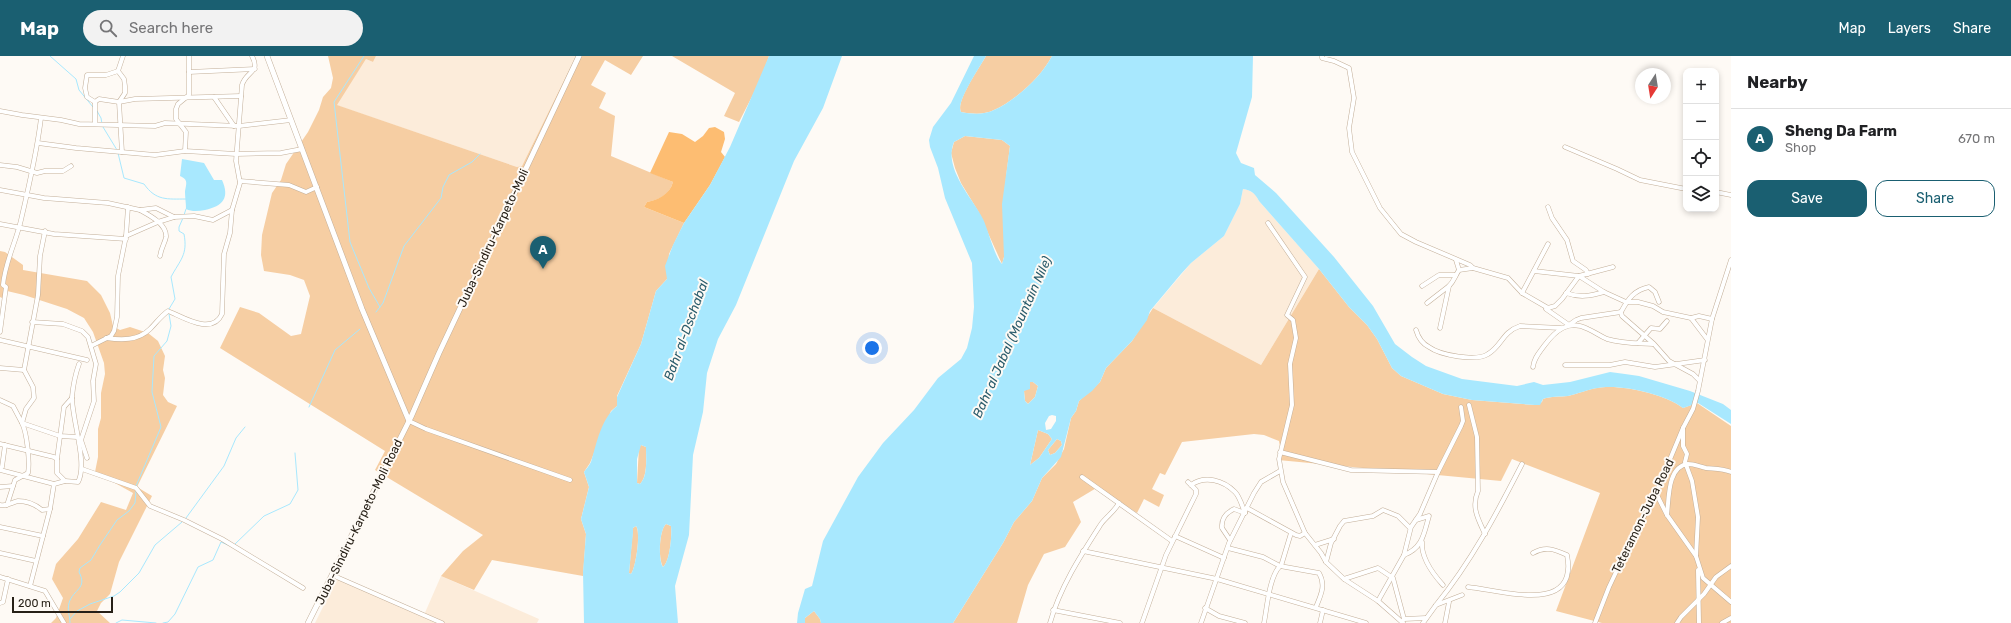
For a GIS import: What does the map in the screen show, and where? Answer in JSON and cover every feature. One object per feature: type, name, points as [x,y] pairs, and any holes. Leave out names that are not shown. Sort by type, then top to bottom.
[{"type":"main road","points":[[267,56],[362,309],[409,421]]},
{"type":"main road","name":"Juba-Sindiru-Karpeto-Moli","points":[[409,421],[579,56]]},
{"type":"main road","name":"Juba-Sindiru-Karpeto-Moli Road","points":[[308,623],[409,421]]},
{"type":"street","points":[[118,71],[123,56]]},
{"type":"street","points":[[186,151],[186,132],[176,119],[176,108],[178,104],[189,94],[189,56]]},
{"type":"street","points":[[106,338],[124,339],[140,336],[149,330],[168,311],[202,324],[214,324],[219,320],[222,314],[224,254],[230,233],[232,210],[240,181],[236,165],[236,154],[242,96],[245,78],[254,69],[256,64],[252,56]]},
{"type":"street","points":[[1322,56],[1322,58],[1334,61],[1349,68],[1354,98],[1348,128],[1352,152],[1380,208],[1401,234],[1470,265],[1473,268],[1508,278],[1522,293],[1569,325],[1583,327],[1598,335],[1632,345],[1638,343],[1654,344]]},
{"type":"street","points":[[189,72],[254,69]]},
{"type":"street","points":[[95,102],[87,97],[85,88],[87,75],[106,75],[118,71]]},
{"type":"street","points":[[118,71],[124,79],[125,86],[125,92],[119,102],[122,124],[122,152]]},
{"type":"street","points":[[95,102],[99,99],[119,102],[135,99],[242,96]]},
{"type":"street","points":[[214,97],[234,126]]},
{"type":"street","points":[[95,102],[95,124]]},
{"type":"street","points":[[0,111],[79,124],[155,126],[164,123],[239,126],[291,120]]},
{"type":"street","points":[[0,332],[6,287],[3,284],[4,274],[19,227],[38,143],[41,118]]},
{"type":"street","points":[[38,143],[155,155],[186,151],[236,154],[281,153],[302,149]]},
{"type":"street","points":[[1565,147],[1617,168],[1640,180],[1683,188]]},
{"type":"street","points":[[0,165],[17,167],[31,172],[63,171],[71,166]]},
{"type":"street","points":[[240,181],[289,185],[306,192],[317,187]]},
{"type":"street","points":[[0,190],[25,196],[108,203],[140,210],[158,222],[166,236],[161,247],[160,256]]},
{"type":"street","points":[[1719,193],[1731,195]]},
{"type":"street","points":[[91,346],[111,336],[115,326],[118,276],[126,238],[128,207]]},
{"type":"street","points":[[1548,207],[1552,218],[1567,240],[1573,260],[1586,270],[1588,274]]},
{"type":"street","points":[[140,210],[156,208],[174,217]]},
{"type":"street","points":[[0,224],[84,238],[126,238],[158,222],[174,217],[194,216],[213,220],[232,210]]},
{"type":"street","points":[[1268,223],[1305,278],[1287,315],[1293,320],[1296,338],[1290,364],[1292,405],[1280,452],[1280,470],[1305,533],[1326,562],[1344,579],[1378,601],[1403,621],[1426,618]]},
{"type":"street","points":[[22,423],[26,409],[34,398],[33,387],[24,370],[38,295],[40,256],[46,231]]},
{"type":"street","points":[[1522,293],[1548,244]]},
{"type":"street","points":[[1456,260],[1459,270]]},
{"type":"street","name":"Teteramon-Juba Road","points":[[1595,623],[1626,550],[1656,493],[1683,428],[1693,409],[1705,360],[1707,339],[1712,319],[1731,260]]},
{"type":"street","points":[[1534,271],[1579,276],[1613,267]]},
{"type":"street","points":[[1427,303],[1454,282],[1455,275],[1459,270],[1473,268]]},
{"type":"street","points":[[1422,286],[1440,275],[1455,275]]},
{"type":"street","points":[[1579,276],[1604,292],[1626,302],[1638,302],[1653,306],[1663,312],[1691,318],[1699,316],[1712,319]]},
{"type":"street","points":[[1545,308],[1555,306],[1579,276]]},
{"type":"street","points":[[1440,328],[1449,286]]},
{"type":"street","points":[[1621,312],[1626,302],[1637,291],[1649,287],[1655,292],[1659,302]]},
{"type":"street","points":[[1566,293],[1576,297],[1604,292]]},
{"type":"street","points":[[1534,367],[1534,360],[1537,355],[1554,333],[1561,328],[1581,318],[1621,312]]},
{"type":"street","points":[[1621,312],[1626,320],[1654,344],[1674,364],[1693,374],[1699,380]]},
{"type":"street","points":[[1691,318],[1707,339]]},
{"type":"street","points":[[1638,343],[1651,328],[1660,329],[1668,321]]},
{"type":"street","points":[[32,322],[54,322],[74,328],[88,336],[96,364],[93,381],[94,401],[81,440],[87,458]]},
{"type":"street","points":[[1416,330],[1418,337],[1429,348],[1463,358],[1477,358],[1493,351],[1504,335],[1514,328],[1520,326],[1561,328]]},
{"type":"street","points":[[0,340],[87,360]]},
{"type":"street","points":[[1565,365],[1610,365],[1626,362],[1655,367],[1705,360]]},
{"type":"street","points":[[57,459],[54,456],[2,445],[2,467],[0,469],[54,484],[65,481],[78,482],[82,469],[72,398],[79,364]]},
{"type":"street","points":[[0,368],[24,370]]},
{"type":"street","points":[[65,481],[57,473],[57,459],[64,407],[72,398]]},
{"type":"street","points":[[0,400],[13,406],[22,423],[26,431],[26,450],[30,459],[28,473],[15,480],[3,506]]},
{"type":"street","points":[[1469,405],[1477,437],[1478,491],[1475,498],[1474,511],[1485,534]]},
{"type":"street","points":[[1378,601],[1393,578],[1404,555],[1410,528],[1416,520],[1463,421],[1461,407]]},
{"type":"street","points":[[409,421],[426,429],[570,480]]},
{"type":"street","points":[[22,423],[60,436],[77,437]]},
{"type":"street","points":[[1683,428],[1683,446],[1687,454],[1686,464],[1692,481],[1698,517],[1696,556],[1699,568],[1703,578],[1726,596],[1731,602]]},
{"type":"street","points":[[1280,452],[1346,469],[1438,472]]},
{"type":"street","points":[[1422,623],[1451,586],[1485,534],[1522,464]]},
{"type":"street","points":[[1667,515],[1672,478],[1680,468],[1686,464],[1696,464],[1706,468],[1731,472]]},
{"type":"street","points":[[82,469],[136,488],[150,506],[184,520],[222,539],[302,588]]},
{"type":"street","points":[[1201,623],[1230,540],[1261,482],[1280,470]]},
{"type":"street","points":[[1082,477],[1172,541]]},
{"type":"street","points":[[1142,623],[1172,541],[1196,494],[1196,490],[1190,484],[1202,480],[1212,479],[1235,492],[1246,510]]},
{"type":"street","points":[[30,586],[50,509],[54,484]]},
{"type":"street","points":[[0,487],[13,486]]},
{"type":"street","points":[[1656,493],[1667,515],[1696,556]]},
{"type":"street","points":[[3,506],[18,501],[36,505],[42,510],[50,509]]},
{"type":"street","points":[[1050,623],[1053,610],[1083,550],[1104,521],[1114,512],[1119,503]]},
{"type":"street","points":[[1230,540],[1222,528],[1223,518],[1227,513],[1234,509],[1246,510],[1291,533],[1300,536],[1305,533]]},
{"type":"street","points":[[1326,562],[1330,543],[1334,539],[1344,521],[1373,516],[1383,510],[1398,516],[1410,528]]},
{"type":"street","points":[[1416,520],[1429,516],[1421,550],[1428,564],[1443,585]]},
{"type":"street","points":[[0,527],[43,536]]},
{"type":"street","points":[[1264,623],[1275,575],[1280,566],[1291,533]]},
{"type":"street","points":[[1175,536],[1224,558]]},
{"type":"street","points":[[1315,545],[1334,539]]},
{"type":"street","points":[[1404,555],[1413,552],[1422,542]]},
{"type":"street","points":[[1228,548],[1263,557],[1280,566],[1319,573],[1323,581],[1322,593],[1316,607]]},
{"type":"street","points":[[1468,587],[1538,596],[1552,593],[1564,582],[1569,569],[1566,555],[1555,549],[1542,548],[1532,554]]},
{"type":"street","points":[[1083,550],[1217,579],[1269,596],[1316,607],[1366,623]]},
{"type":"street","points":[[0,553],[36,561]]},
{"type":"street","points":[[1677,623],[1716,577],[1731,566]]},
{"type":"street","points":[[1344,579],[1378,568],[1393,578],[1403,621]]},
{"type":"street","points":[[1699,568],[1699,623]]},
{"type":"street","points":[[332,575],[442,623]]},
{"type":"street","points":[[0,578],[8,579],[45,591],[64,623]]},
{"type":"street","points":[[0,603],[3,602],[8,579]]},
{"type":"street","points":[[1436,605],[1450,602],[1462,595]]},
{"type":"street","points":[[1445,623],[1450,602]]},
{"type":"street","points":[[1205,608],[1219,616],[1245,623]]},
{"type":"street","points":[[1053,610],[1120,623]]},
{"type":"street","points":[[1320,623],[1323,610]]},
{"type":"street","points":[[1722,623],[1731,618]]},
{"type":"shaded area","points":[[328,56],[376,56],[373,62],[366,59],[337,105],[517,167],[522,166],[576,56],[643,56],[631,75],[605,60],[591,85],[606,93],[599,108],[615,116],[611,156],[673,182],[667,193],[656,200],[647,202],[644,207],[684,223],[669,254],[667,279],[656,291],[641,344],[617,396],[617,406],[611,411],[590,463],[584,472],[589,487],[581,519],[586,534],[583,576],[492,560],[474,590],[441,576],[463,551],[483,535],[375,470],[385,451],[220,348],[240,307],[259,313],[291,336],[301,334],[310,296],[304,280],[290,275],[264,271],[261,255],[262,235],[272,193],[281,180],[286,164],[308,132],[319,110],[323,97],[331,88],[333,78]]},
{"type":"shaded area","points":[[376,56],[576,56],[522,166],[517,167],[336,105],[366,59],[373,62]]},
{"type":"shaded area","points":[[672,56],[769,56],[761,79],[739,122],[724,116],[735,93]]},
{"type":"shaded area","points":[[986,56],[1052,56],[1035,80],[1011,101],[990,112],[974,114],[961,112],[960,107],[965,93]]},
{"type":"shaded area","points":[[715,127],[724,132],[725,139],[721,152],[725,157],[710,185],[684,223],[644,207],[647,202],[655,200],[666,193],[673,182],[650,173],[669,132],[682,134],[695,142],[703,136],[709,128]]},
{"type":"shaded area","points":[[965,136],[1002,140],[1010,146],[1006,177],[1004,257],[1002,264],[978,211],[961,183],[955,168],[951,153],[954,142]]},
{"type":"shaded area","points":[[1243,189],[1255,194],[1259,201],[1319,269],[1261,365],[1153,308],[1191,263],[1224,236],[1240,204]]},
{"type":"shaded area","points":[[0,251],[5,252],[23,265],[23,270],[87,281],[101,295],[110,313],[113,326],[120,330],[130,327],[148,333],[158,341],[165,356],[163,370],[165,378],[163,395],[168,402],[177,406],[137,487],[152,496],[119,562],[110,594],[101,603],[97,611],[110,623],[51,623],[56,618],[63,598],[52,579],[56,564],[78,539],[101,502],[126,510],[133,493],[95,472],[98,457],[98,429],[101,418],[101,393],[105,374],[104,363],[93,332],[84,318],[67,309],[24,295],[7,291],[4,299],[0,297]]},
{"type":"shaded area","points":[[1319,269],[1349,307],[1367,325],[1377,339],[1392,368],[1401,376],[1443,394],[1472,400],[1535,405],[1542,402],[1543,399],[1546,398],[1568,396],[1590,389],[1618,387],[1654,394],[1683,408],[1697,403],[1731,426],[1731,623],[1602,623],[1556,611],[1600,493],[1512,459],[1501,481],[1278,460],[1280,447],[1279,441],[1264,435],[1254,434],[1182,442],[1165,475],[1160,473],[1152,489],[1164,495],[1159,507],[1144,499],[1137,513],[1098,487],[1073,502],[1081,522],[1065,547],[1044,554],[1028,585],[1017,623],[953,623],[1003,543],[1014,522],[1032,501],[1042,478],[1056,464],[1064,449],[1071,418],[1076,411],[1079,401],[1100,382],[1106,368],[1132,341],[1153,308],[1261,365]]},
{"type":"shaded area","points":[[1030,382],[1033,382],[1038,386],[1035,397],[1028,404],[1025,401],[1024,391]]},
{"type":"shaded area","points":[[1038,430],[1048,434],[1052,439],[1039,458],[1030,465]]},
{"type":"shaded area","points":[[1057,439],[1061,441],[1062,445],[1055,453],[1050,455],[1048,450]]},
{"type":"shaded area","points":[[641,445],[646,447],[646,461],[643,481],[640,484],[637,483],[639,447]]},
{"type":"shaded area","points":[[666,524],[671,526],[671,542],[669,554],[663,567],[660,558],[660,545],[662,532]]},
{"type":"shaded area","points":[[636,526],[638,535],[637,550],[635,564],[631,574],[629,573],[633,528]]},
{"type":"shaded area","points":[[441,576],[539,619],[537,623],[315,623],[337,579],[424,615]]},
{"type":"shaded area","points":[[814,611],[821,623],[805,623],[805,618]]},
{"type":"water","name":"Bahr al-Dschabal","points":[[769,56],[842,56],[823,108],[794,161],[736,305],[718,339],[707,373],[703,412],[693,455],[689,535],[675,586],[678,623],[584,623],[583,572],[586,534],[581,519],[589,487],[584,472],[591,462],[603,424],[617,406],[617,397],[641,344],[656,291],[667,279],[665,266],[673,245],[684,223],[710,185],[730,147]],"holes":[[[641,445],[646,447],[646,461],[643,481],[640,484],[637,483],[637,459]],[[666,524],[671,526],[671,536],[669,554],[663,567],[660,558],[660,545]],[[636,526],[638,542],[635,565],[631,574],[629,573],[633,528]]]},
{"type":"water","name":"Bahr al Jabal (Mountain Nile)","points":[[974,56],[986,56],[965,93],[960,107],[961,112],[978,114],[994,110],[1011,101],[1035,80],[1052,56],[1253,56],[1252,97],[1236,153],[1241,163],[1254,168],[1255,175],[1276,193],[1334,257],[1373,306],[1395,344],[1426,366],[1462,379],[1517,386],[1534,382],[1543,385],[1570,382],[1610,372],[1639,376],[1690,391],[1723,404],[1731,410],[1731,424],[1698,403],[1683,408],[1654,394],[1618,387],[1607,387],[1568,396],[1546,398],[1543,399],[1540,405],[1535,405],[1472,400],[1443,394],[1401,376],[1392,368],[1377,339],[1367,325],[1349,307],[1319,269],[1254,194],[1251,191],[1243,189],[1240,204],[1224,236],[1191,263],[1181,274],[1150,311],[1147,320],[1132,341],[1106,368],[1100,382],[1092,391],[1079,401],[1076,411],[1071,418],[1061,457],[1042,478],[1032,501],[1014,522],[1003,543],[953,623],[821,623],[814,611],[805,618],[805,623],[797,623],[798,613],[805,589],[812,586],[823,541],[858,477],[883,443],[914,410],[938,378],[961,359],[967,348],[972,328],[974,307],[972,263],[945,198],[938,168],[929,140],[933,127],[951,103]],"holes":[[[965,136],[1002,140],[1010,146],[1002,204],[1004,257],[1002,264],[999,261],[983,219],[955,172],[952,162],[954,142]],[[1030,382],[1033,382],[1038,386],[1035,397],[1028,404],[1025,401],[1024,391],[1030,389]],[[1049,416],[1056,416],[1056,421],[1051,429],[1046,430],[1045,423]],[[1038,430],[1048,434],[1052,439],[1039,458],[1030,465]],[[1057,439],[1061,441],[1062,445],[1055,453],[1050,455],[1048,450]]]},
{"type":"water","points":[[182,159],[204,163],[214,180],[222,180],[225,196],[220,203],[216,206],[203,210],[193,211],[186,209],[186,181],[180,176]]},
{"type":"waterway","points":[[50,56],[76,79],[79,90],[93,107]]},
{"type":"waterway","points":[[364,56],[334,102],[350,242],[369,288],[380,307]]},
{"type":"waterway","points":[[97,111],[101,118],[102,124]]},
{"type":"waterway","points":[[103,127],[117,150]]},
{"type":"waterway","points":[[118,153],[124,178],[144,184],[153,194],[162,198],[186,199]]},
{"type":"waterway","points":[[376,312],[383,303],[404,246],[441,198],[443,187],[449,175],[472,162],[480,154]]},
{"type":"waterway","points":[[184,215],[186,209]]},
{"type":"waterway","points":[[169,309],[175,299],[171,277],[182,257],[185,247],[184,234],[179,231],[183,218]]},
{"type":"waterway","points":[[136,486],[161,427],[152,392],[154,356],[167,341],[171,326],[169,314]]},
{"type":"waterway","points":[[309,407],[335,350],[360,329]]},
{"type":"waterway","points":[[186,518],[224,466],[236,438],[245,427]]},
{"type":"waterway","points":[[234,545],[264,516],[290,504],[298,490],[295,453]]},
{"type":"waterway","points":[[70,623],[68,606],[71,598],[81,586],[82,582],[79,572],[80,568],[91,560],[117,520],[129,511],[135,503],[136,491]]},
{"type":"waterway","points":[[70,619],[77,611],[90,604],[114,596],[120,592],[139,573],[155,545],[182,522]]},
{"type":"waterway","points":[[163,623],[168,622],[175,614],[198,567],[213,560],[221,542],[228,545]]},
{"type":"waterway","points":[[116,623],[122,620],[156,623]]},
{"type":"place","name":"Sheng Da Farm","points":[[543,269]]}]
